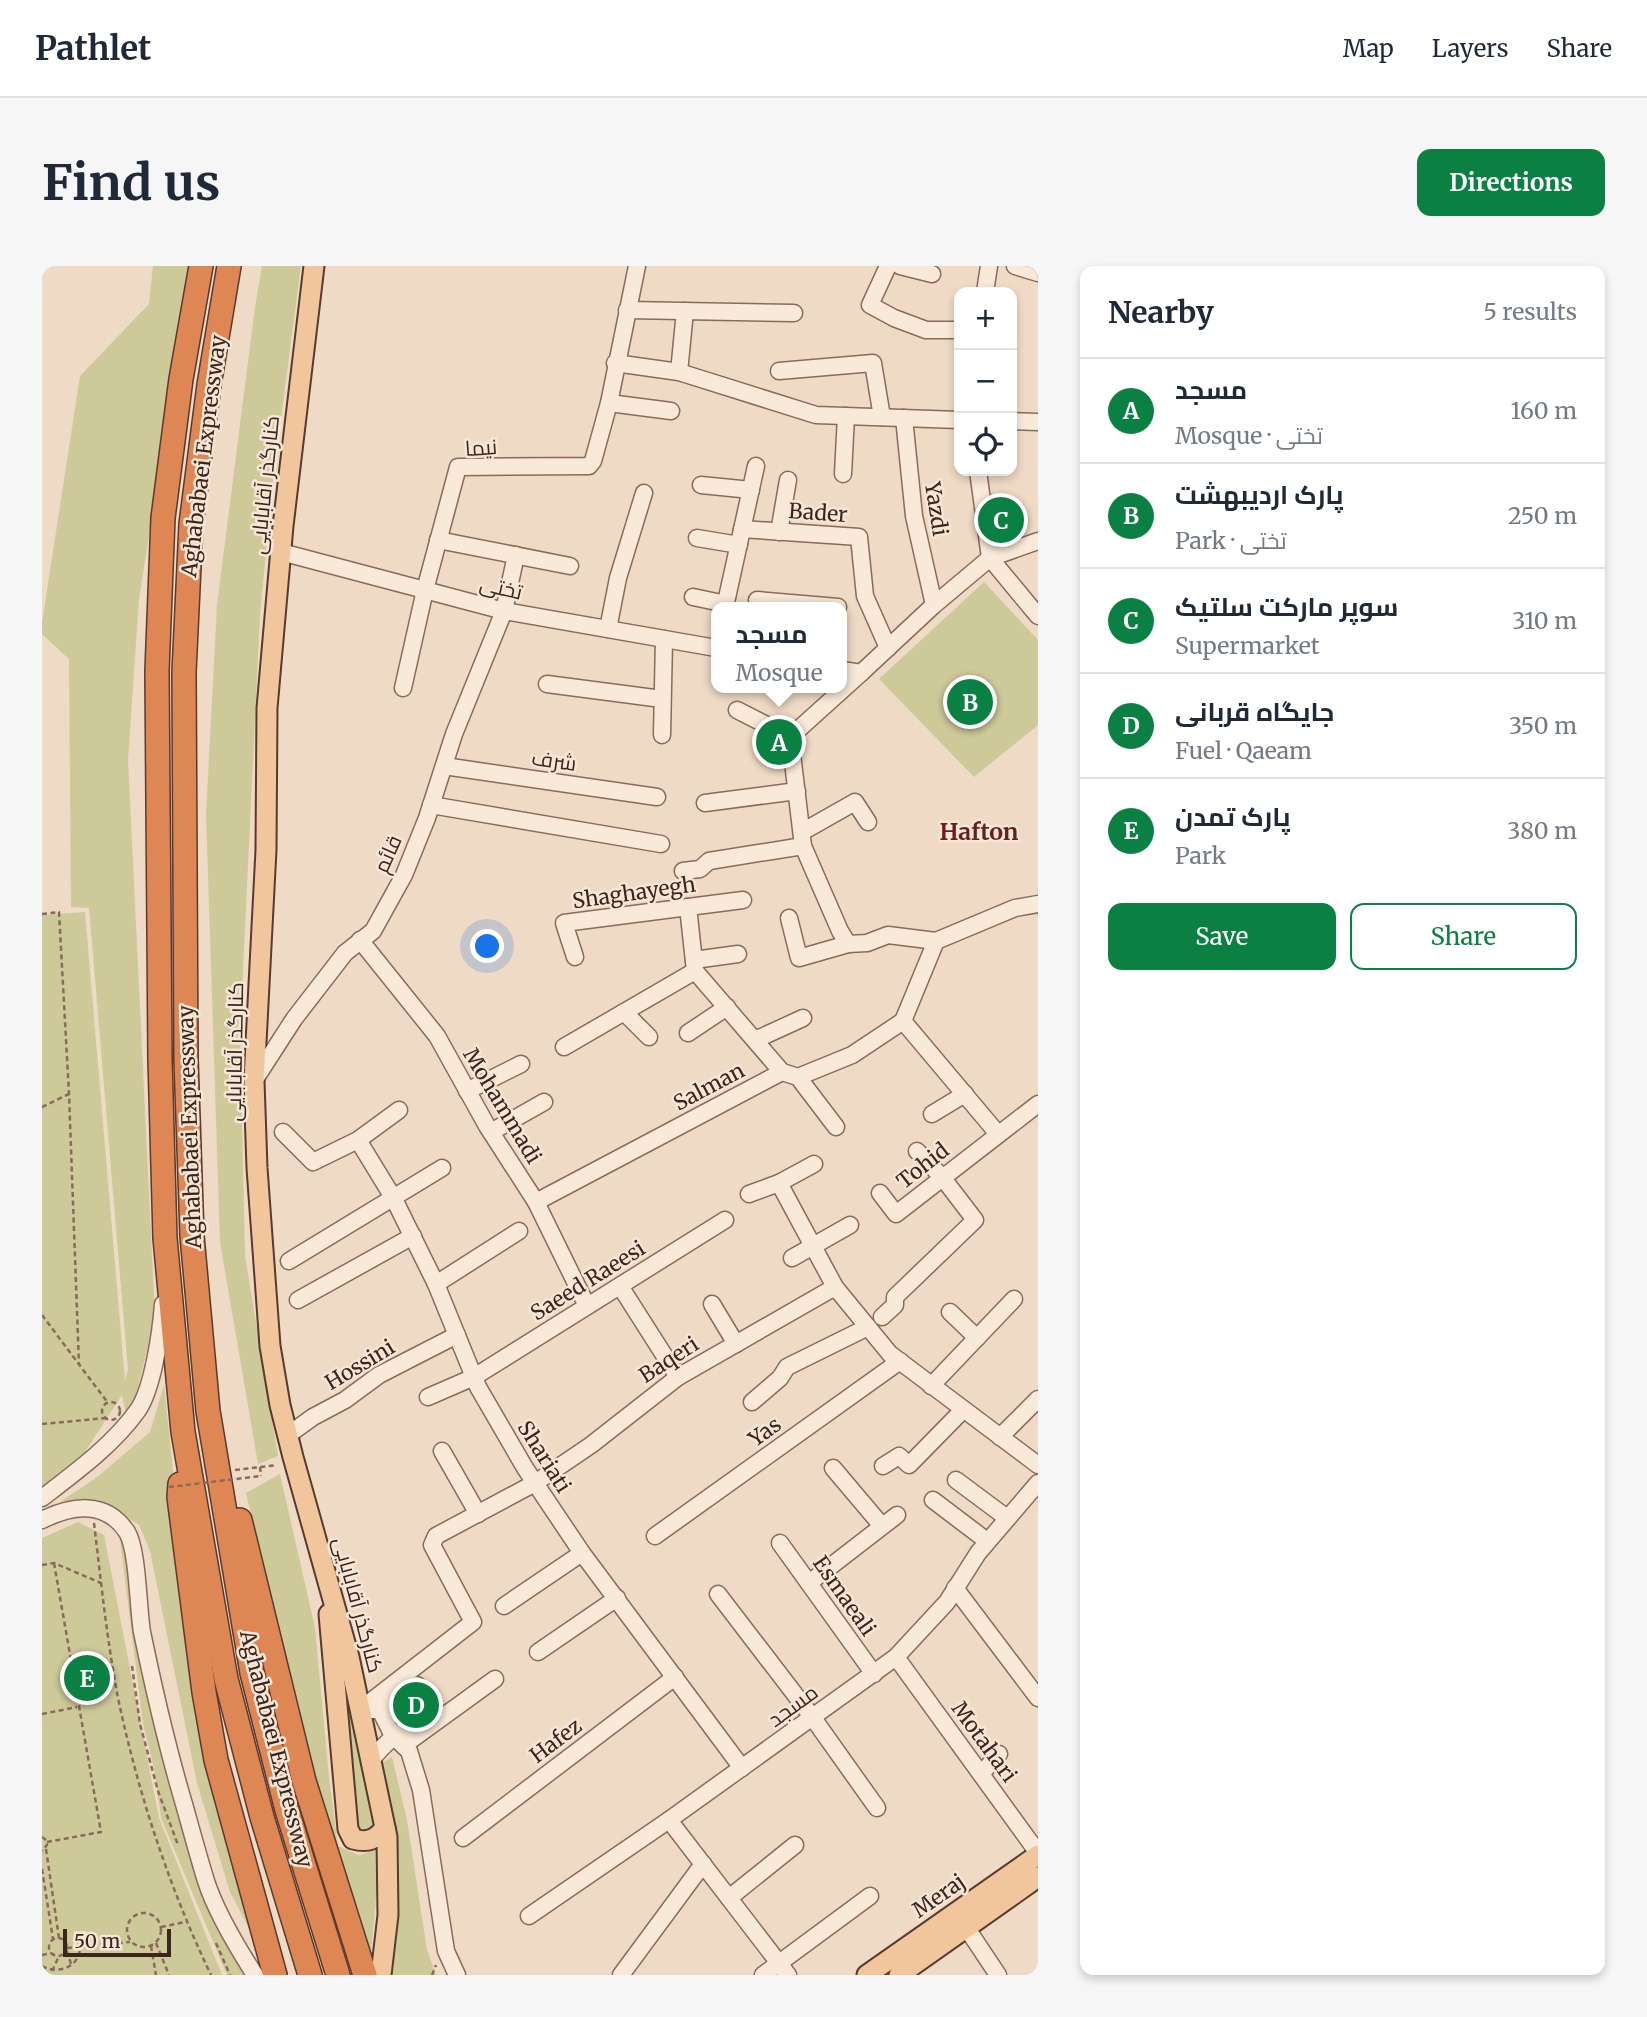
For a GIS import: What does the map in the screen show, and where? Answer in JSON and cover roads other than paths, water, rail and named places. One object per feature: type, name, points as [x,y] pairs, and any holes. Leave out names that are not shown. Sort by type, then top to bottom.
[{"type":"highway","name":"Aghababaei Expressway","points":[[201,266],[181,379],[163,519],[157,671],[160,1060],[166,1246],[183,1432],[226,1679],[262,1817],[310,1975]]},
{"type":"highway","name":"Aghababaei Expressway","points":[[229,266],[209,386],[191,524],[184,672],[186,1059],[192,1236],[208,1411],[252,1673],[287,1810],[338,1975]]},
{"type":"highway","points":[[198,1297],[228,1471],[303,1781],[365,1975]]},
{"type":"highway","points":[[183,1432],[179,1497],[204,1692],[216,1760],[275,1975]]},
{"type":"main road","name":"کنارگذر آقابابایی","points":[[314,266],[281,552],[267,708],[266,850],[254,1081],[257,1168],[270,1346],[288,1436],[327,1574],[370,1710],[372,1761],[385,1828],[389,1874],[388,1915],[381,1975]]},
{"type":"main road","points":[[327,1574],[333,1675],[348,1829],[353,1839],[366,1842],[377,1838],[385,1828]]},
{"type":"main road","name":"Meraj","points":[[867,1975],[1038,1854]]},
{"type":"main road","name":"Meraj","points":[[898,1975],[1038,1877]]},
{"type":"street","points":[[637,266],[615,363],[609,403],[671,411]]},
{"type":"street","points":[[888,266],[870,305],[926,330],[954,330]]},
{"type":"street","points":[[900,266],[932,274]]},
{"type":"street","points":[[986,287],[989,266]]},
{"type":"street","points":[[1015,266],[1038,273]]},
{"type":"street","points":[[627,310],[794,313]]},
{"type":"street","points":[[679,372],[685,311]]},
{"type":"street","points":[[615,363],[679,372],[816,415],[954,420]]},
{"type":"street","points":[[779,371],[873,363],[882,417]]},
{"type":"street","name":"نیما","points":[[403,688],[425,590],[458,467],[589,466],[593,461],[609,403]]},
{"type":"street","points":[[843,474],[846,416]]},
{"type":"street","name":"Yazdi","points":[[904,418],[914,516],[934,605]]},
{"type":"street","points":[[1017,421],[1038,422]]},
{"type":"street","points":[[726,602],[756,466]]},
{"type":"street","points":[[979,476],[990,558],[1038,616]]},
{"type":"street","points":[[779,532],[788,480]]},
{"type":"street","points":[[701,485],[751,490]]},
{"type":"street","points":[[608,629],[618,578],[644,493]]},
{"type":"street","name":"Bader","points":[[697,538],[740,537],[779,532],[859,537],[865,596],[888,648]]},
{"type":"street","points":[[438,540],[570,566]]},
{"type":"street","points":[[847,686],[934,605],[990,558],[1038,541]]},
{"type":"street","name":"تختی","points":[[281,552],[504,611],[711,647]]},
{"type":"street","name":"قائم","points":[[254,1081],[294,1019],[345,953],[373,931],[404,875],[504,611],[516,555]]},
{"type":"street","points":[[693,597],[713,602]]},
{"type":"street","points":[[757,600],[770,602]]},
{"type":"street","points":[[662,735],[664,639]]},
{"type":"street","points":[[847,671],[861,673]]},
{"type":"street","points":[[547,684],[662,699]]},
{"type":"street","points":[[790,737],[839,693]]},
{"type":"street","points":[[737,710],[790,737]]},
{"type":"street","points":[[790,737],[802,839],[840,931],[848,944]]},
{"type":"street","name":"شرف","points":[[444,766],[657,797]]},
{"type":"street","points":[[705,803],[797,792]]},
{"type":"street","points":[[683,871],[700,869],[709,861],[802,839],[855,802],[868,821]]},
{"type":"street","points":[[431,805],[661,844]]},
{"type":"street","name":"Shaghayegh","points":[[575,957],[564,923],[743,900]]},
{"type":"street","points":[[789,918],[799,958],[848,944],[867,943],[888,935],[936,941],[1015,908],[1038,904]]},
{"type":"street","points":[[688,907],[695,965],[782,1072],[798,1077],[836,1126]]},
{"type":"street","name":"Mohammadi","points":[[360,940],[437,1036],[491,1132],[536,1202],[587,1306]]},
{"type":"street","points":[[798,1077],[852,1055],[903,1021],[936,941]]},
{"type":"street","points":[[564,1047],[624,1012],[695,965],[738,954]]},
{"type":"street","points":[[688,1033],[727,1007]]},
{"type":"street","points":[[624,1012],[649,1037]]},
{"type":"street","points":[[755,1040],[803,1017]]},
{"type":"street","points":[[903,1021],[998,1134]]},
{"type":"street","points":[[467,1091],[521,1064]]},
{"type":"street","name":"Salman","points":[[536,1202],[782,1072]]},
{"type":"street","points":[[932,1114],[965,1094]]},
{"type":"street","points":[[491,1132],[544,1102]]},
{"type":"street","name":"Tohid","points":[[880,1194],[896,1214],[1038,1104]]},
{"type":"street","points":[[283,1132],[313,1162],[358,1140],[399,1110]]},
{"type":"street","name":"Shariati","points":[[358,1140],[394,1199],[436,1284],[478,1387],[535,1483],[582,1553],[742,1768]]},
{"type":"street","points":[[752,1402],[780,1378],[787,1367],[875,1322],[895,1305],[895,1297],[975,1220],[942,1177],[917,1151]]},
{"type":"street","points":[[748,1194],[779,1183],[814,1164]]},
{"type":"street","points":[[289,1261],[442,1168]]},
{"type":"street","points":[[779,1183],[835,1287],[875,1322],[890,1354],[1038,1465]]},
{"type":"street","name":"Saeed Raeesi","points":[[428,1397],[474,1377],[725,1220]]},
{"type":"street","points":[[792,1258],[850,1225]]},
{"type":"street","points":[[436,1284],[519,1231]]},
{"type":"street","points":[[298,1300],[412,1236]]},
{"type":"street","points":[[42,1498],[98,1454],[139,1409],[148,1386],[162,1331],[166,1246]]},
{"type":"street","points":[[620,1286],[678,1377]]},
{"type":"street","name":"Baqeri","points":[[535,1483],[591,1445],[678,1377],[835,1287]]},
{"type":"street","points":[[931,1386],[1014,1299]]},
{"type":"street","points":[[712,1304],[736,1343]]},
{"type":"street","points":[[950,1312],[977,1338]]},
{"type":"street","name":"Hossini","points":[[288,1436],[379,1375],[457,1335]]},
{"type":"street","name":"Yas","points":[[655,1536],[900,1361]]},
{"type":"street","points":[[1000,1437],[1038,1398]]},
{"type":"street","points":[[883,1466],[899,1456],[909,1465],[963,1410]]},
{"type":"street","points":[[442,1451],[478,1514]]},
{"type":"street","points":[[832,1468],[882,1527]]},
{"type":"street","points":[[956,1480],[1007,1518]]},
{"type":"street","points":[[370,1710],[473,1622],[432,1545],[436,1536],[535,1483]]},
{"type":"street","name":"مسجد","points":[[529,1916],[896,1657],[947,1602],[987,1541],[1038,1483]]},
{"type":"street","points":[[933,1500],[987,1541]]},
{"type":"street","points":[[42,1520],[54,1514],[92,1507],[112,1515],[128,1534],[135,1567],[142,1629],[170,1757],[207,1883],[255,1975]]},
{"type":"street","points":[[809,1583],[897,1515]]},
{"type":"street","name":"Esmaeali","points":[[780,1542],[874,1674]]},
{"type":"street","points":[[504,1606],[582,1553]]},
{"type":"street","points":[[955,1588],[1038,1698]]},
{"type":"street","points":[[718,1594],[813,1718],[877,1808]]},
{"type":"street","points":[[538,1652],[617,1598]]},
{"type":"street","name":"Motahari","points":[[896,1657],[1038,1854]]},
{"type":"street","name":"Hafez","points":[[463,1838],[675,1677]]},
{"type":"street","points":[[372,1761],[380,1748],[399,1740],[495,1679]]},
{"type":"street","points":[[370,1710],[417,1685],[434,1709],[399,1740]]},
{"type":"street","points":[[370,1710],[399,1740],[413,1760],[421,1790],[446,1951],[457,1975]]},
{"type":"street","points":[[981,1774],[999,1754]]},
{"type":"street","points":[[669,1819],[783,1969]]},
{"type":"street","points":[[729,1898],[795,1845]]},
{"type":"street","points":[[621,1975],[703,1864]]},
{"type":"street","points":[[763,1975],[783,1969],[870,1896]]},
{"type":"street","points":[[966,1927],[998,1975]]},
{"type":"place","name":"سوپر مارکت سلتیک","points":[[1001,520]]},
{"type":"place","name":"پارک اردیبهشت","points":[[970,702]]},
{"type":"place","name":"مسجد","points":[[779,742]]},
{"type":"place","name":"پارک تمدن","points":[[87,1678]]},
{"type":"place","name":"جایگاه قربانی","points":[[416,1705]]},
{"type":"district","name":"Hafton","points":[[979,832]]}]
